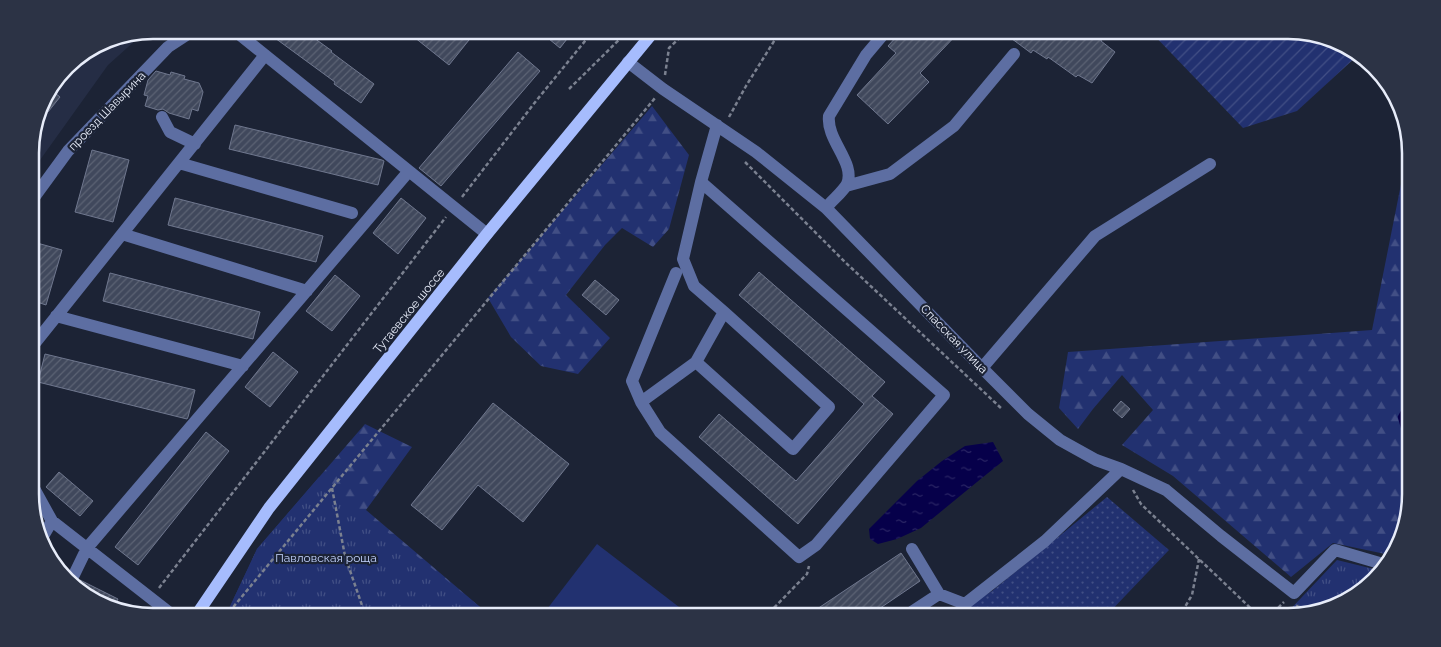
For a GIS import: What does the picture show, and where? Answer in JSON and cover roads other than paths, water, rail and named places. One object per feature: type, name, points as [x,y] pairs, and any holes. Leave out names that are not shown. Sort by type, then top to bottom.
[{"type":"main road","name":"Тутаевское шоссе","points":[[201,608],[269,508],[647,39]]},
{"type":"street","name":"проезд Шавырина","points":[[39,191],[68,151],[168,47],[180,39]]},
{"type":"street","points":[[245,39],[488,234]]},
{"type":"street","points":[[826,208],[846,186],[849,176],[848,169],[831,134],[828,124],[829,116],[866,55],[879,39]]},
{"type":"street","points":[[846,186],[890,174],[954,126],[1014,54]]},
{"type":"street","points":[[39,338],[265,55]]},
{"type":"street","name":"Спасская улица","points":[[628,62],[663,89],[756,152],[826,208],[1028,414],[1060,440],[1096,460],[1121,469],[1166,490],[1294,593],[1336,550],[1379,563]]},
{"type":"street","points":[[162,117],[170,132],[195,144]]},
{"type":"street","points":[[696,362],[793,449],[829,407],[694,286],[683,259],[717,125]]},
{"type":"street","points":[[179,163],[352,213]]},
{"type":"street","points":[[982,368],[1095,236],[1210,164]]},
{"type":"street","points":[[73,576],[87,548],[409,171]]},
{"type":"street","points":[[676,273],[632,381],[641,402],[660,432],[799,557],[816,545],[944,395],[701,182]]},
{"type":"street","points":[[122,234],[307,291]]},
{"type":"street","points":[[641,402],[696,362],[724,312]]},
{"type":"street","points":[[56,316],[243,366]]},
{"type":"street","points":[[912,549],[939,594],[965,604],[1045,541],[1121,469]]},
{"type":"street","points":[[39,498],[52,521],[164,608]]},
{"type":"street","points":[[45,532],[52,521]]},
{"type":"street","points":[[918,608],[939,594]]},
{"type":"water","points":[[993,442],[1003,461],[921,528],[897,539],[878,544],[870,539],[869,529],[917,481],[942,461],[965,446]]},
{"type":"waterway","points":[[1402,413],[1400,417],[1402,424]]},
{"type":"park label","name":"Павловская роща","points":[[326,558]]}]
